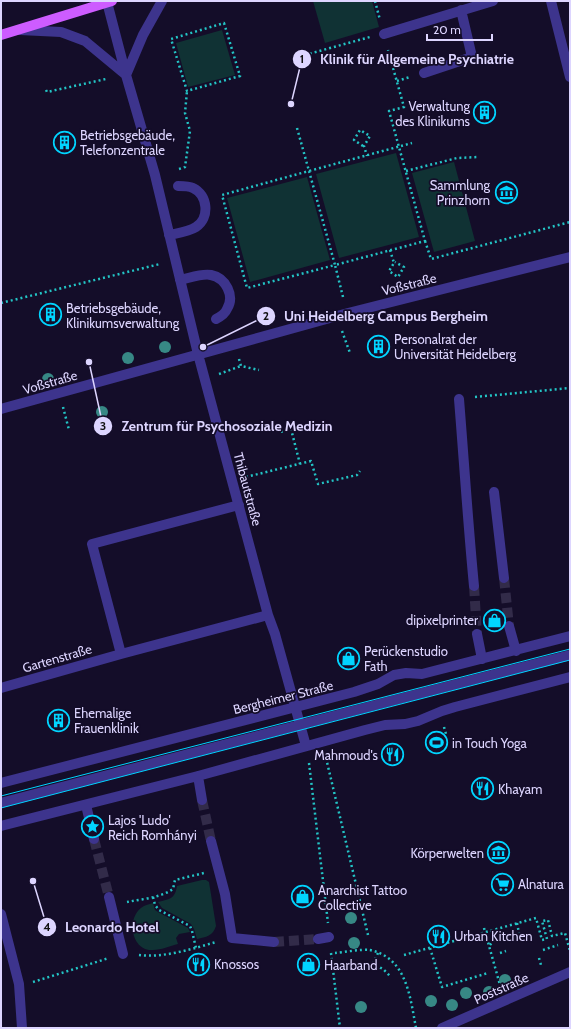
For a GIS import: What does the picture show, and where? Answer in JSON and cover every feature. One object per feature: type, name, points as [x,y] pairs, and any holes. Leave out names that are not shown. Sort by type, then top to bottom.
[{"type":"main road","points":[[1,35],[110,2]]},
{"type":"street","points":[[19,30],[61,32],[85,41],[126,75],[143,35],[162,1]]},
{"type":"street","points":[[384,34],[493,1]]},
{"type":"street","points":[[551,1],[570,78]]},
{"type":"street","name":"Thibautstraße","points":[[110,2],[126,75],[154,176],[198,354],[268,615],[275,634],[306,746]]},
{"type":"street","points":[[424,73],[472,57],[461,10]]},
{"type":"street","points":[[169,235],[190,230],[197,226],[205,214],[206,206],[200,192],[186,186],[178,186]]},
{"type":"street","name":"Voßstraße","points":[[1,409],[348,313],[570,257]]},
{"type":"street","points":[[180,280],[210,275],[223,281],[228,288],[230,302],[227,310],[216,320]]},
{"type":"street","points":[[459,398],[465,489],[474,586]]},
{"type":"street","points":[[494,492],[504,578]]},
{"type":"street","points":[[121,654],[92,544],[239,505]]},
{"type":"street","name":"Gartenstraße","points":[[1,688],[268,615]]},
{"type":"street","points":[[509,626],[516,651]]},
{"type":"street","points":[[477,634],[482,659]]},
{"type":"street","name":"Bergheimer Straße","points":[[1,783],[295,707],[378,684],[394,675],[406,673],[422,674],[570,636]]},
{"type":"street","points":[[1,803],[426,691],[570,655]]},
{"type":"street","points":[[1,826],[198,776],[385,725],[405,724],[418,721],[448,709],[570,677]]},
{"type":"street","points":[[198,776],[202,800]]},
{"type":"street","points":[[86,805],[94,839]]},
{"type":"street","points":[[211,841],[219,869],[232,938],[274,942]]},
{"type":"street","points":[[110,901],[123,954]]},
{"type":"street","points":[[1,914],[19,984],[22,1028]]},
{"type":"street","points":[[318,939],[329,937]]},
{"type":"street","name":"Poststraße","points":[[442,1028],[570,972]]},
{"type":"path","points":[[154,176],[185,167],[190,131],[185,113],[187,91],[171,39],[224,23],[240,76],[187,91]]},
{"type":"path","points":[[305,55],[384,34],[404,106],[389,111],[431,259],[570,222]]},
{"type":"path","points":[[46,90],[47,92],[102,80]]},
{"type":"path","points":[[298,128],[348,313]]},
{"type":"path","points":[[363,146],[354,140],[360,130],[370,136],[364,146],[367,156]]},
{"type":"path","points":[[412,143],[222,195],[247,288],[425,241]]},
{"type":"path","points":[[406,171],[457,158],[478,157]]},
{"type":"path","points":[[390,250],[394,262],[389,271],[398,277],[404,267],[395,262]]},
{"type":"path","points":[[1,303],[175,260]]},
{"type":"path","points":[[337,317],[350,353]]},
{"type":"path","points":[[205,378],[241,366]]},
{"type":"path","points":[[459,398],[570,388]]},
{"type":"path","points":[[67,423],[69,430]]},
{"type":"path","points":[[279,428],[280,432],[291,429],[300,464]]},
{"type":"path","points":[[232,480],[311,461],[318,484],[357,475],[360,471]]},
{"type":"path","points":[[322,742],[368,935]]},
{"type":"path","points":[[306,746],[316,815],[340,1028]]},
{"type":"path","points":[[110,901],[153,897],[173,889],[175,880],[219,869]]},
{"type":"path","points":[[153,897],[159,910],[190,926],[196,948]]},
{"type":"path","points":[[404,955],[485,930],[491,931],[536,918],[541,940],[547,939],[542,921],[548,920],[552,936],[565,933],[570,951]]},
{"type":"path","points":[[517,923],[519,933]]},
{"type":"path","points":[[485,930],[504,1001]]},
{"type":"path","points":[[490,945],[494,940],[491,931]]},
{"type":"path","points":[[543,950],[558,945]]},
{"type":"path","points":[[430,948],[442,987],[488,974]]},
{"type":"path","points":[[331,954],[368,950],[378,953],[393,963],[400,970],[406,982],[416,1028]]},
{"type":"path","points":[[500,953],[506,951]]},
{"type":"path","points":[[378,953],[373,964],[380,967],[390,976]]},
{"type":"path","points":[[539,958],[541,965]]},
{"type":"green space","points":[[313,1],[372,1],[379,27],[325,43]]},
{"type":"green space","points":[[222,30],[235,75],[188,87],[176,43]]},
{"type":"green space","points":[[396,153],[419,237],[339,258],[316,174]]},
{"type":"green space","points":[[454,162],[475,241],[434,252],[412,173]]},
{"type":"green space","points":[[307,177],[330,260],[250,282],[227,198]]},
{"type":"green space","points":[[202,880],[209,882],[216,926],[211,934],[197,939],[191,924],[162,908],[158,902],[171,898],[175,894],[177,886]]},
{"type":"green space","points":[[153,903],[155,910],[188,928],[190,932],[179,934],[176,938],[178,944],[153,950],[146,949],[135,940],[133,932],[134,917],[144,906]]},
{"type":"tunnel","points":[[504,578],[509,626]]},
{"type":"tunnel","points":[[474,586],[477,634]]},
{"type":"tunnel","points":[[202,800],[211,841]]},
{"type":"tunnel","points":[[94,839],[109,897]]},
{"type":"tunnel","points":[[274,942],[318,939]]},
{"type":"tram line","points":[[1,796],[570,649]]},
{"type":"tram line","points":[[1,808],[570,660]]},
{"type":"place","name":"Klinik für Allgemeine Psychiatrie","points":[[291,104]]},
{"type":"place","name":"Verwaltung des Klinikums","points":[[485,113]]},
{"type":"place","name":"Betriebsgebäude, Telefonzentrale","points":[[65,142]]},
{"type":"place","name":"Sammlung Prinzhorn","points":[[506,192]]},
{"type":"place","name":"Betriebsgebäude, Klinikumsverwaltung","points":[[50,315]]},
{"type":"place","name":"Personalrat der Universität Heidelberg","points":[[378,346]]},
{"type":"place","name":"Uni Heidelberg Campus Bergheim","points":[[203,347]]},
{"type":"place","name":"Zentrum für Psychosoziale Medizin","points":[[89,362]]},
{"type":"place","name":"dipixelprinter","points":[[494,620]]},
{"type":"place","name":"Perückenstudio Fath","points":[[348,658]]},
{"type":"place","name":"Ehemalige Frauenklinik","points":[[59,720]]},
{"type":"place","name":"in Touch Yoga","points":[[437,743]]},
{"type":"place","name":"Mahmoud's","points":[[393,755]]},
{"type":"place","name":"Khayam","points":[[483,789]]},
{"type":"place","name":"Lajos 'Ludo' Reich Romhányi","points":[[93,827]]},
{"type":"place","name":"Körperwelten","points":[[499,853]]},
{"type":"place","name":"Leonardo Hotel","points":[[33,881]]},
{"type":"place","name":"Alnatura","points":[[502,884]]},
{"type":"place","name":"Anarchist Tattoo Collective","points":[[302,897]]},
{"type":"place","name":"Urban Kitchen","points":[[439,936]]},
{"type":"place","name":"Knossos","points":[[199,964]]},
{"type":"place","name":"Haarband","points":[[309,965]]}]
